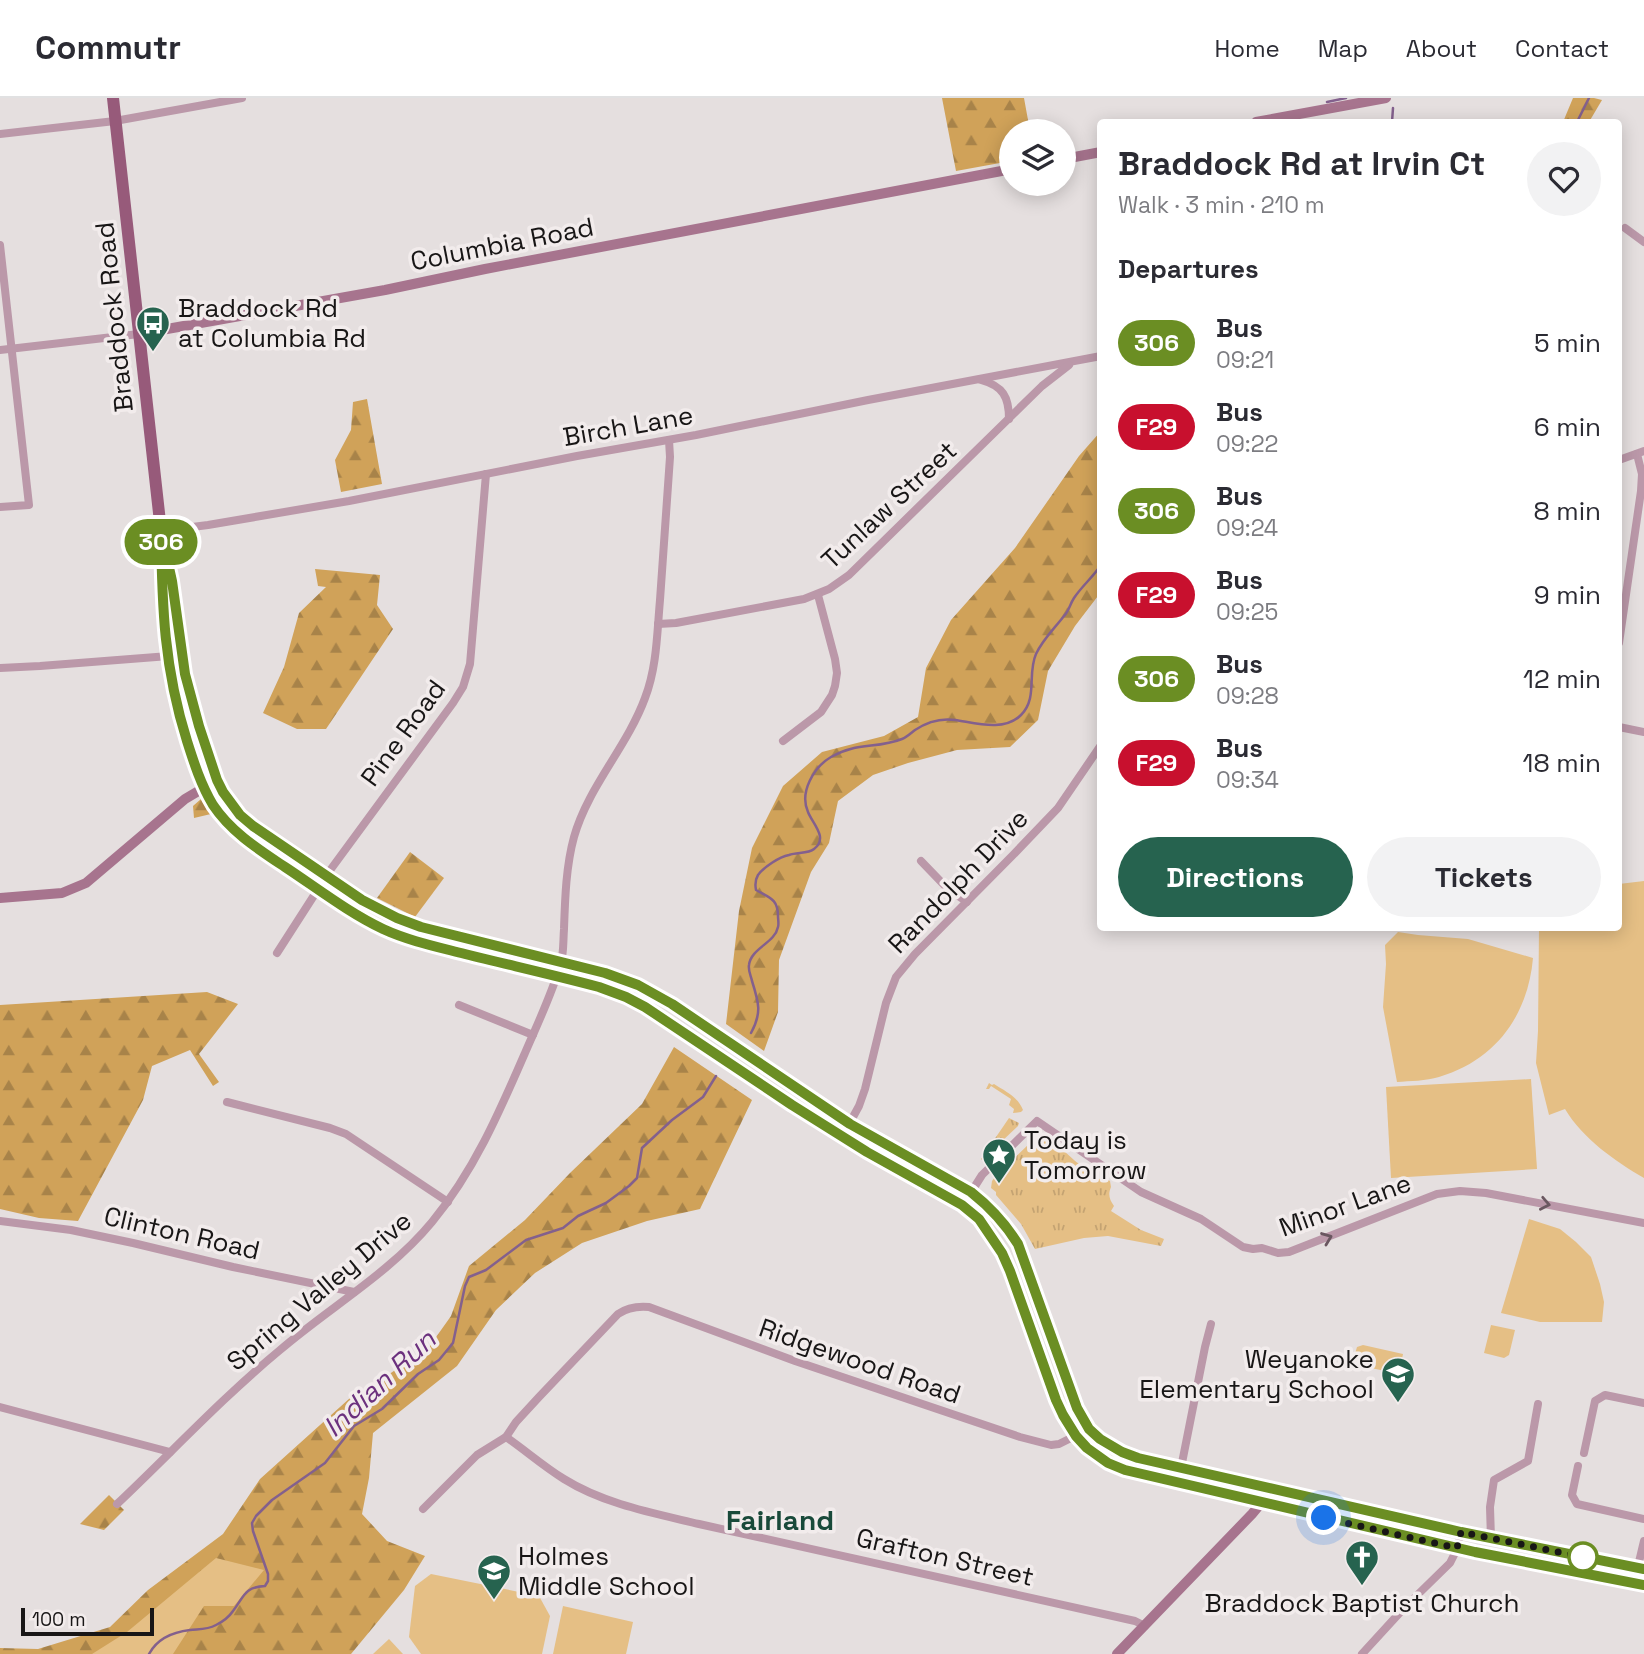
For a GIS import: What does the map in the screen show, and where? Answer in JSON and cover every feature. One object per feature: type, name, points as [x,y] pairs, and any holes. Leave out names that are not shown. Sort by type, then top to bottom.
[{"type":"main road","name":"Braddock Road","points":[[113,98],[161,531],[162,601],[167,656],[180,719],[204,787],[232,829],[318,889],[384,930],[404,938],[599,987],[626,997],[842,1137],[962,1205],[979,1219],[1002,1253],[1063,1415],[1076,1436],[1097,1456],[1125,1470],[1261,1503],[1457,1548],[1639,1584]]},
{"type":"main road","name":"Braddock Road","points":[[161,531],[172,581],[190,697],[217,780],[230,804],[240,815],[326,876],[382,911],[421,927],[619,978],[654,994],[850,1124],[971,1192],[989,1206],[1018,1244],[1077,1408],[1089,1429],[1100,1439],[1138,1458],[1491,1539],[1641,1569]]},
{"type":"street","points":[[0,134],[115,121],[242,98]]},
{"type":"street","points":[[1272,119],[1386,98]]},
{"type":"street","points":[[1076,157],[1097,153]]},
{"type":"street","name":"Columbia Road","points":[[0,350],[139,334],[385,290],[999,171]]},
{"type":"street","points":[[1625,228],[1644,242]]},
{"type":"street","points":[[0,245],[29,505],[0,507]]},
{"type":"street","name":"Birch Lane","points":[[161,531],[275,514],[1097,357]]},
{"type":"street","name":"Tunlaw Street","points":[[658,624],[778,605],[818,595],[829,589],[849,575],[1042,386],[1075,362]]},
{"type":"street","points":[[978,380],[991,383],[1003,392],[1007,399],[1009,419]]},
{"type":"street","name":"Spring Valley Drive","points":[[117,1504],[246,1379],[417,1239],[448,1202],[480,1152],[533,1035],[562,962],[568,876],[574,836],[589,801],[643,703],[653,671],[670,440]]},
{"type":"street","points":[[1622,459],[1640,452],[1642,474],[1622,622]]},
{"type":"street","name":"Pine Road","points":[[277,953],[326,876],[463,687],[470,664],[486,474]]},
{"type":"street","points":[[783,741],[821,712],[835,686],[835,659],[818,595]]},
{"type":"street","points":[[0,668],[182,655]]},
{"type":"street","points":[[1622,728],[1644,732]]},
{"type":"street","name":"Randolph Drive","points":[[842,1137],[859,1107],[896,977],[915,954],[1058,808],[1097,752]]},
{"type":"street","points":[[0,898],[62,893],[86,883],[185,799],[217,780]]},
{"type":"street","points":[[920,861],[947,888],[967,902]]},
{"type":"street","points":[[459,1005],[533,1035]]},
{"type":"street","points":[[227,1102],[346,1134],[448,1202]]},
{"type":"street","name":"Minor Lane","points":[[962,1205],[982,1175],[1037,1121],[1141,1192],[1201,1219],[1243,1247],[1253,1250],[1262,1248],[1278,1253],[1289,1252],[1437,1194],[1460,1191],[1486,1193],[1644,1223]]},
{"type":"street","name":"Clinton Road","points":[[0,1221],[71,1230],[354,1292]]},
{"type":"street","name":"Ridgewood Road","points":[[506,1437],[516,1422],[618,1314],[631,1308],[649,1307],[795,1361],[1020,1437],[1051,1445],[1059,1444],[1089,1429]]},
{"type":"street","points":[[1178,1483],[1211,1324]]},
{"type":"street","points":[[1584,1453],[1595,1401],[1605,1395],[1644,1403]]},
{"type":"street","points":[[1491,1539],[1490,1507],[1494,1480],[1528,1461],[1538,1404]]},
{"type":"street","points":[[0,1407],[170,1452]]},
{"type":"street","points":[[423,1508],[477,1455],[506,1437]]},
{"type":"street","name":"Grafton Street","points":[[506,1437],[565,1480],[629,1507],[1135,1621],[1145,1626]]},
{"type":"street","points":[[1578,1466],[1572,1495],[1577,1504],[1644,1519]]},
{"type":"street","points":[[1117,1654],[1272,1490]]},
{"type":"street","points":[[1362,1654],[1450,1563],[1461,1532]]},
{"type":"street","points":[[1639,1584],[1644,1541]]},
{"type":"green space","points":[[942,98],[1024,98],[1028,119],[999,119],[999,163],[956,171]]},
{"type":"green space","points":[[1573,98],[1602,100],[1591,119],[1564,119]]},
{"type":"green space","points":[[367,399],[382,484],[341,492],[335,460],[351,430],[353,402]]},
{"type":"green space","points":[[1097,436],[1097,597],[1075,626],[1048,671],[1038,720],[1010,747],[957,750],[908,763],[873,775],[838,801],[829,843],[811,872],[779,960],[778,1012],[764,1051],[726,1024],[739,911],[752,848],[783,786],[822,752],[884,736],[918,717],[926,668],[951,620],[1015,548],[1079,456]]},
{"type":"green space","points":[[315,569],[380,575],[377,605],[393,629],[326,729],[297,729],[263,713],[284,667],[299,613],[326,587],[318,586]]},
{"type":"green space","points":[[201,799],[211,814],[194,818],[193,806]]},
{"type":"green space","points":[[410,852],[444,878],[415,917],[377,898]]},
{"type":"green space","points":[[1644,881],[1644,1178],[1600,1148],[1572,1120],[1565,1109],[1549,1115],[1536,1063],[1539,931],[1622,931],[1622,884]]},
{"type":"green space","points":[[1398,932],[1468,939],[1533,958],[1524,998],[1506,1032],[1477,1059],[1439,1077],[1397,1082],[1383,1007],[1385,945]]},
{"type":"green space","points":[[207,992],[238,1004],[199,1054],[219,1082],[213,1086],[190,1050],[152,1066],[143,1100],[78,1221],[39,1218],[0,1209],[0,1005]]},
{"type":"green space","points":[[674,1047],[752,1100],[700,1209],[647,1221],[582,1243],[535,1273],[496,1310],[457,1366],[373,1433],[362,1514],[387,1541],[425,1556],[404,1590],[351,1654],[0,1654],[0,1648],[38,1649],[110,1627],[148,1590],[223,1534],[260,1479],[350,1398],[429,1347],[451,1316],[469,1266],[525,1220],[642,1104]]},
{"type":"green space","points":[[1531,1079],[1537,1169],[1391,1178],[1386,1087]]},
{"type":"green space","points":[[989,1083],[1011,1095],[1023,1110],[1013,1113],[1014,1109],[1009,1105],[1011,1099],[991,1086],[986,1089]]},
{"type":"green space","points":[[1009,1118],[1019,1123],[1018,1126],[982,1160],[981,1159]]},
{"type":"green space","points":[[1039,1139],[1054,1143],[1079,1164],[1095,1171],[1093,1175],[1103,1181],[1105,1178],[1110,1181],[1109,1196],[1114,1206],[1111,1211],[1141,1230],[1164,1239],[1161,1246],[1108,1236],[1084,1238],[1035,1249],[1021,1224],[991,1188],[995,1177],[1030,1143]]},
{"type":"green space","points":[[1529,1219],[1560,1229],[1591,1257],[1604,1302],[1602,1322],[1540,1322],[1501,1313]]},
{"type":"green space","points":[[1491,1325],[1515,1330],[1509,1355],[1504,1358],[1484,1353]]},
{"type":"green space","points":[[1363,1345],[1403,1354],[1401,1364],[1390,1372],[1352,1364],[1357,1347]]},
{"type":"green space","points":[[109,1495],[124,1510],[104,1530],[80,1524]]},
{"type":"green space","points":[[216,1558],[264,1570],[234,1606],[204,1606],[173,1654],[92,1654],[127,1632]]},
{"type":"green space","points":[[431,1574],[539,1596],[550,1616],[542,1654],[421,1654],[409,1637],[415,1586]]},
{"type":"green space","points":[[563,1606],[633,1622],[626,1654],[553,1654]]},
{"type":"green space","points":[[389,1639],[403,1654],[373,1654]]},
{"type":"waterway","points":[[1327,102],[1346,98]]},
{"type":"waterway","name":"Indian Run","points":[[1578,119],[1589,98]]},
{"type":"waterway","points":[[1392,119],[1393,108]]},
{"type":"waterway","name":"Indian Run","points":[[751,1033],[757,1020],[758,1008],[749,965],[754,954],[776,933],[778,925],[777,906],[756,890],[756,881],[758,875],[776,860],[809,852],[818,845],[820,835],[808,812],[805,796],[819,767],[840,752],[902,739],[934,721],[998,725],[1014,720],[1021,715],[1029,701],[1036,654],[1097,570]]},
{"type":"waterway","name":"Indian Run","points":[[149,1654],[156,1644],[172,1635],[213,1627],[230,1615],[249,1591],[265,1586],[268,1574],[253,1531],[252,1523],[256,1516],[272,1500],[325,1463],[354,1426],[382,1409],[418,1374],[439,1360],[453,1343],[469,1277],[486,1270],[526,1240],[563,1228],[629,1186],[637,1178],[642,1148],[672,1120],[703,1097],[716,1076]]},
{"type":"bus line","name":"306","points":[[1644,1569],[1491,1539],[1272,1490],[1138,1458],[1110,1446],[1089,1429],[1077,1408],[1018,1244],[989,1206],[971,1192],[850,1124],[672,1004],[638,985],[605,973],[421,927],[397,918],[362,900],[240,815],[230,804],[217,780],[190,697],[172,581],[161,531],[163,621],[180,719],[204,787],[232,829],[318,889],[384,930],[404,938],[599,987],[626,997],[669,1021],[851,1143],[962,1205],[979,1219],[1002,1253],[1063,1415],[1076,1436],[1097,1456],[1125,1470],[1248,1500],[1475,1552],[1644,1585]]},
{"type":"place","name":"Braddock Rd at Columbia Rd","points":[[153,353]]},
{"type":"place","name":"Today is Tomorrow","points":[[999,1185]]},
{"type":"place","name":"Weyanoke Elementary School","points":[[1398,1404]]},
{"type":"place","name":"Braddock Baptist Church","points":[[1362,1587]]},
{"type":"place","name":"Holmes Middle School","points":[[494,1601]]},
{"type":"district","name":"Fairland","points":[[780,1520]]},
{"type":"route","points":[[1324,1518],[1457,1548],[1461,1532],[1583,1557]]}]
